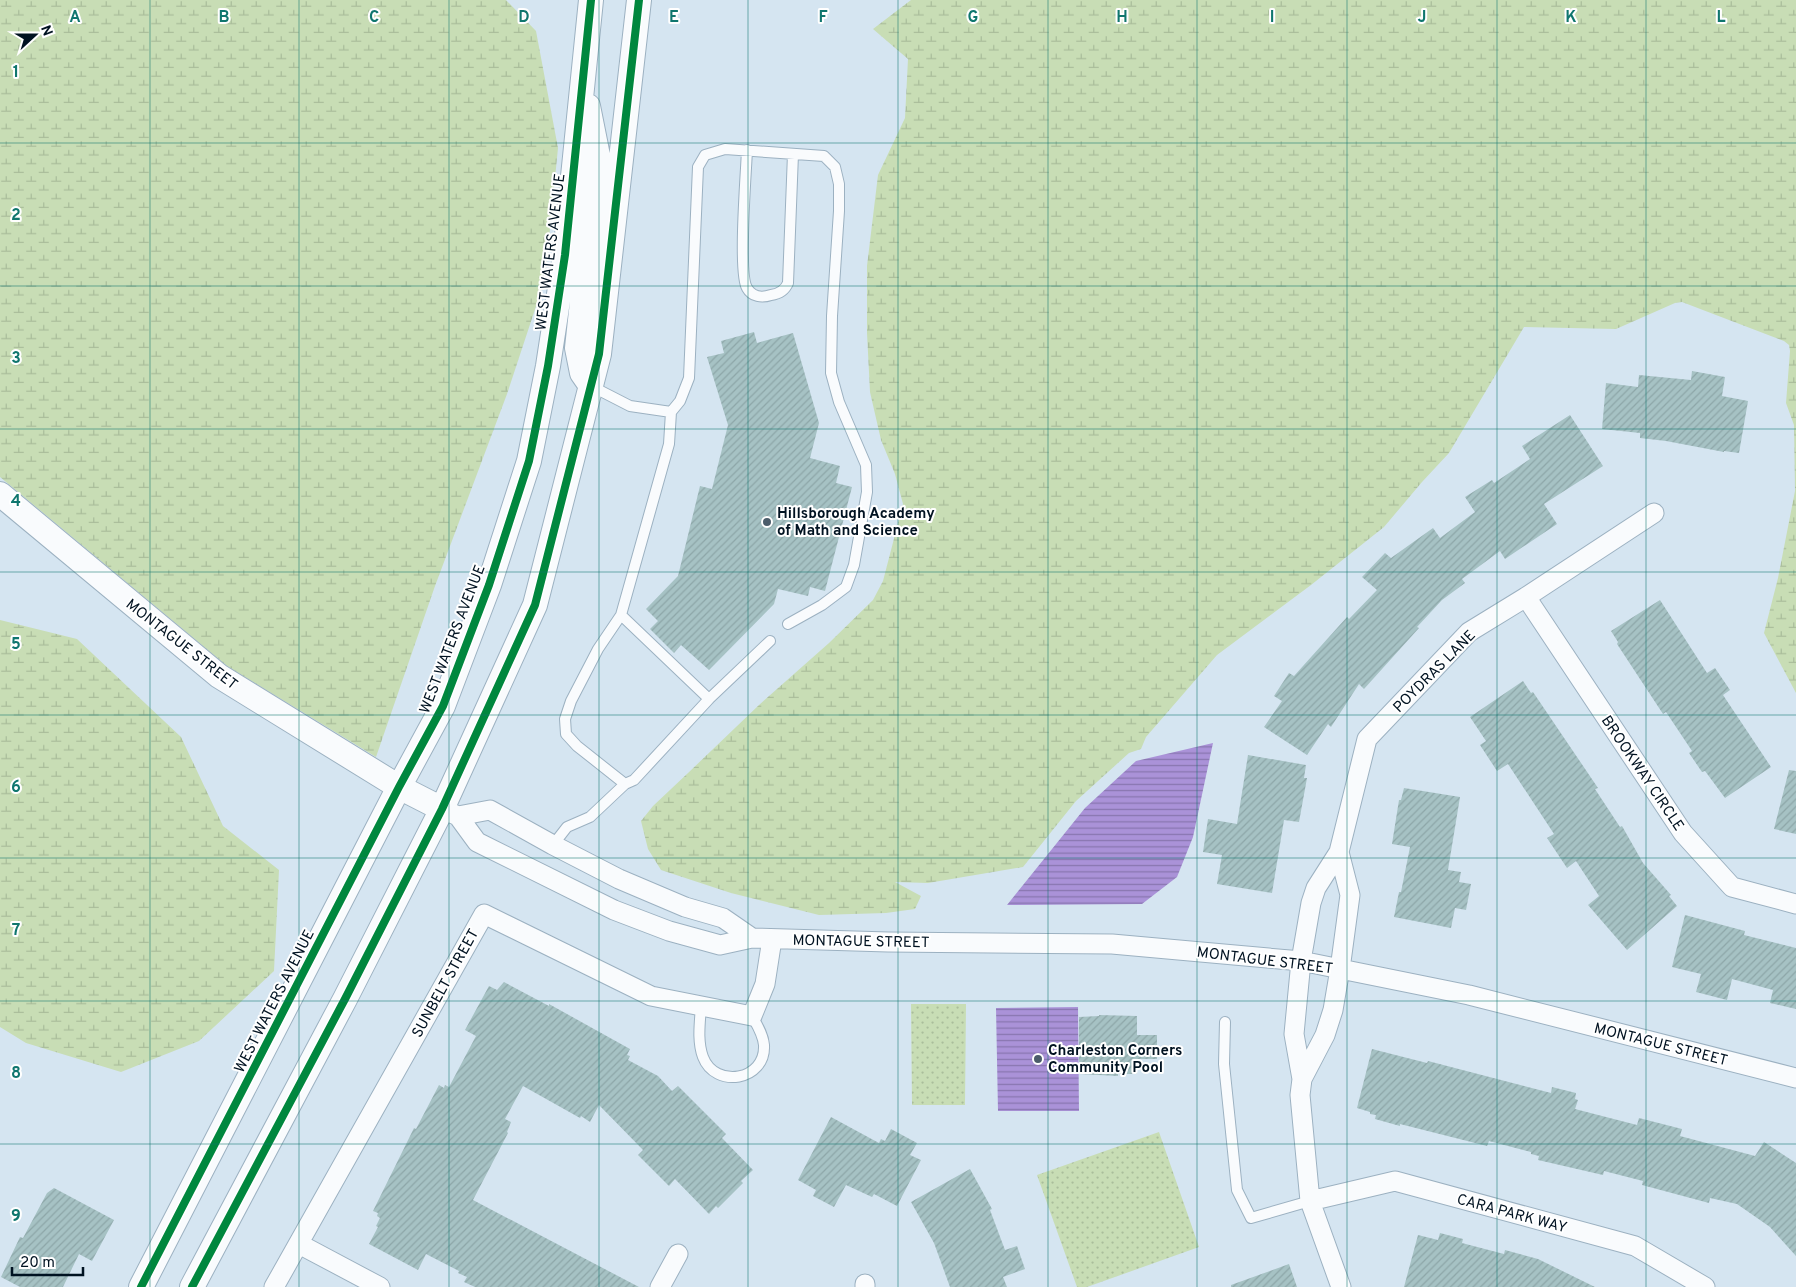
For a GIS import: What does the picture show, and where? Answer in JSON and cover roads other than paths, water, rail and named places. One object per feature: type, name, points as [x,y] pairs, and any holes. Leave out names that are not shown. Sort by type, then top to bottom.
[{"type":"street","name":"WEST WATERS AVENUE","points":[[141,1287],[399,787],[443,706],[489,585],[529,461],[548,366],[565,255],[591,0]]},
{"type":"street","points":[[192,1287],[345,999],[450,813],[535,605],[599,354],[639,0]]},
{"type":"street","points":[[583,82],[598,156],[577,348],[582,373],[591,386]]},
{"type":"street","name":"MONTAGUE STREET","points":[[0,494],[219,676],[399,787],[450,813],[477,842],[614,910],[669,931],[720,945],[752,938],[888,942],[1112,944],[1301,961],[1470,995],[1796,1078]]},
{"type":"street","name":"POYDRAS LANE","points":[[1340,1287],[1310,1201],[1300,1095],[1302,1079],[1294,1034],[1301,961],[1311,903],[1316,888],[1340,852],[1367,739],[1469,632],[1654,513]]},
{"type":"street","name":"BROOKWAY CIRCLE","points":[[1526,597],[1683,833],[1732,888],[1796,904]]},
{"type":"street","points":[[450,813],[490,810],[619,879],[685,907],[723,918],[752,938]]},
{"type":"street","name":"POYDRAS LANE","points":[[1302,1079],[1324,1035],[1333,1010],[1340,969],[1350,895],[1340,852]]},
{"type":"street","name":"SUNBELT STREET","points":[[274,1287],[484,914],[651,996],[752,1016]]},
{"type":"street","points":[[752,1016],[765,984],[772,939]]},
{"type":"street","name":"CARA PARK WAY","points":[[1310,1201],[1394,1181],[1635,1246],[1705,1287]]},
{"type":"street","points":[[299,1244],[380,1287]]},
{"type":"street","points":[[660,1287],[678,1254]]},
{"type":"lane","points":[[625,784],[566,734],[566,719],[571,701],[598,649],[621,615],[669,444],[671,412],[680,401],[689,378],[698,167],[705,155],[724,149],[824,156],[835,167],[839,184],[840,211],[832,316],[831,373],[840,402],[866,465],[867,492],[854,565],[846,587],[822,605],[788,624]]},
{"type":"lane","points":[[748,150],[743,277],[747,289],[755,296],[764,297],[777,294],[786,288],[788,282],[793,154]]},
{"type":"lane","points":[[591,386],[630,406],[671,412]]},
{"type":"lane","points":[[621,615],[709,699]]},
{"type":"lane","points":[[553,845],[567,827],[590,816],[625,784],[634,780],[709,699],[770,641]]},
{"type":"lane","points":[[701,1006],[700,1042],[703,1057],[710,1068],[720,1076],[732,1078],[744,1076],[756,1068],[759,1063],[764,1046],[761,1032],[752,1016]]},
{"type":"lane","points":[[1225,1022],[1224,1064],[1237,1190],[1251,1218],[1310,1201]]},
{"type":"place","name":"Hillsborough Academy of Math and Science","points":[[767,522]]},
{"type":"place","name":"Charleston Corners Community Pool","points":[[1038,1059]]}]
